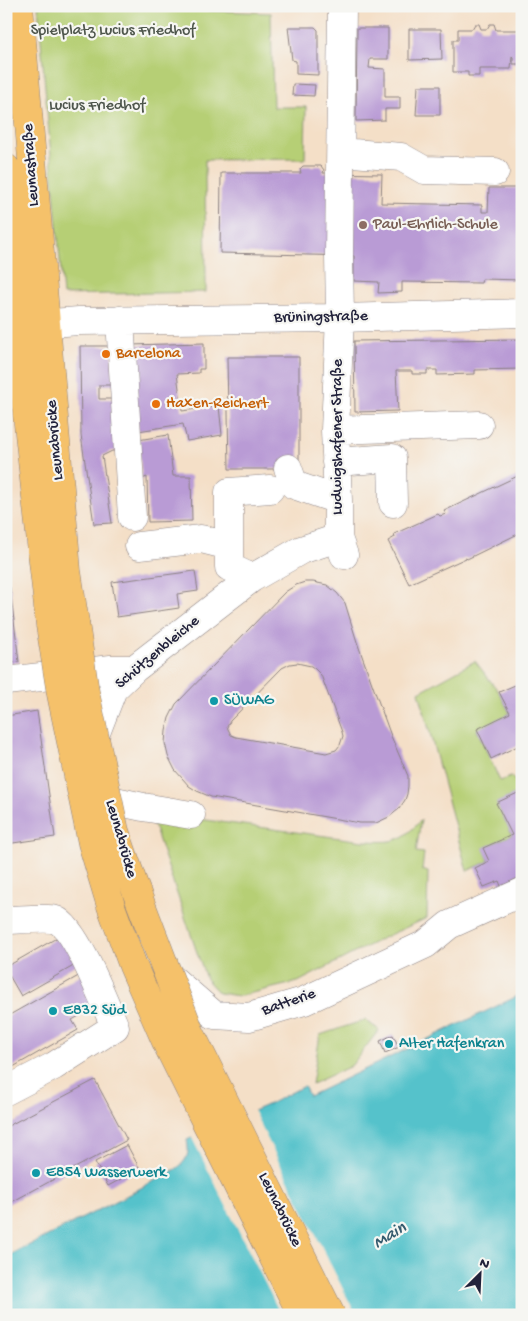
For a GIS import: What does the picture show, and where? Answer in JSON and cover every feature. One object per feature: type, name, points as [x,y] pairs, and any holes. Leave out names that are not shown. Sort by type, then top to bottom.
[{"type":"main road","name":"Leunastraße","points":[[19,6],[47,323]]},
{"type":"main road","name":"Leunastraße","points":[[6,168],[12,326]]},
{"type":"main road","name":"Leunabrücke","points":[[47,323],[67,571],[61,694],[92,843],[111,906],[133,966],[167,1044],[302,1315]]},
{"type":"main road","name":"Leunabrücke","points":[[12,326],[22,369],[63,624],[85,692],[115,830],[139,900],[190,1032],[331,1315]]},
{"type":"street","points":[[342,6],[341,152],[401,157],[424,170],[495,172]]},
{"type":"street","name":"Ludwigshafener Straße","points":[[341,152],[340,318],[335,430],[341,547]]},
{"type":"street","name":"Brüningstraße","points":[[12,326],[79,321],[340,318],[522,312]]},
{"type":"street","points":[[120,320],[132,517]]},
{"type":"street","points":[[335,430],[479,426]]},
{"type":"street","points":[[336,462],[392,458],[393,503]]},
{"type":"street","points":[[288,468],[294,485],[338,500]]},
{"type":"street","points":[[252,578],[229,567],[228,492],[270,489]]},
{"type":"street","points":[[139,546],[201,539],[229,546]]},
{"type":"street","name":"Schützenbleiche","points":[[112,871],[90,788],[94,738],[113,689],[134,669],[252,578],[301,550],[341,547]]},
{"type":"street","points":[[6,681],[111,669],[134,669]]},
{"type":"street","points":[[92,796],[191,815]]},
{"type":"street","name":"Batterie","points":[[112,871],[148,958],[214,1015],[249,1017],[304,1001],[426,944],[449,926],[522,892]]},
{"type":"street","points":[[6,920],[56,920],[68,929],[116,1027],[54,1066],[6,1091]]},
{"type":"green space","name":"Lucius Friedhof","points":[[38,6],[91,6],[271,13],[273,107],[306,107],[305,159],[205,160],[206,292],[63,295]]},
{"type":"green space","points":[[475,661],[499,692],[510,713],[477,730],[500,781],[511,777],[522,786],[522,791],[497,803],[512,835],[484,848],[489,861],[467,871],[419,692]]},
{"type":"green space","points":[[150,814],[363,841],[395,840],[407,834],[421,820],[416,852],[424,853],[422,870],[428,872],[427,918],[387,936],[298,982],[239,996],[219,993],[206,979]]},
{"type":"green space","points":[[365,1020],[379,1030],[351,1066],[312,1084],[320,1035]]},
{"type":"water","name":"Main","points":[[522,994],[522,1315],[6,1315],[6,1257],[176,1169],[187,1157],[187,1140],[267,1105],[304,1086],[309,1096]]},
{"type":"pier","points":[[252,1108],[356,1315],[281,1315],[191,1136]]},
{"type":"building","points":[[475,24],[479,24],[481,29],[487,29],[490,24],[494,24],[496,30],[522,30],[522,64],[513,64],[512,56],[511,69],[479,69],[479,76],[468,76],[468,72],[453,72],[453,40],[458,40],[458,29],[472,29]]},
{"type":"building","points":[[288,27],[315,27],[318,30],[318,75],[296,74],[296,61],[292,60]]},
{"type":"building","points":[[357,28],[388,28],[388,59],[370,59],[369,68],[385,69],[385,97],[400,97],[400,109],[385,109],[385,120],[356,121]]},
{"type":"building","points":[[409,29],[441,29],[442,59],[409,60]]},
{"type":"building","points":[[293,84],[315,85],[314,96],[292,95]]},
{"type":"building","points":[[418,86],[440,86],[440,115],[416,115]]},
{"type":"building","points":[[303,166],[321,166],[324,170],[323,173],[382,174],[381,203],[482,205],[482,212],[488,212],[489,188],[522,188],[522,280],[482,279],[481,283],[402,282],[402,292],[378,293],[379,282],[354,281],[354,256],[220,253],[221,173],[301,173],[300,169]]},
{"type":"building","points":[[522,339],[522,369],[475,370],[475,374],[437,375],[437,370],[427,370],[427,374],[412,374],[412,371],[396,371],[398,411],[355,412],[354,341]]},
{"type":"building","points":[[204,343],[204,369],[199,369],[199,373],[177,374],[182,411],[219,406],[222,435],[187,441],[183,424],[138,431],[130,345]]},
{"type":"building","points":[[80,346],[111,346],[115,385],[99,385],[99,399],[116,399],[120,451],[112,451],[102,456],[112,523],[94,524],[81,435]]},
{"type":"building","points":[[227,357],[299,357],[299,469],[229,469]]},
{"type":"building","points":[[168,435],[173,476],[191,476],[192,521],[148,522],[147,477],[142,479],[138,440]]},
{"type":"building","points":[[522,474],[522,532],[467,559],[409,584],[388,541],[395,537],[394,534],[438,514],[440,516],[446,514],[444,511]]},
{"type":"building","points":[[195,571],[198,591],[177,594],[179,608],[117,617],[112,582]]},
{"type":"building","name":"SÜWAG","points":[[313,582],[327,585],[345,603],[391,736],[408,776],[407,794],[399,809],[389,817],[376,823],[360,823],[211,797],[189,786],[175,770],[168,756],[165,743],[166,731],[169,718],[176,704],[285,592],[296,585]],"holes":[[[297,663],[311,666],[321,675],[342,732],[343,736],[336,750],[326,753],[231,735],[227,727],[230,721],[282,668]]]},
{"type":"building","points":[[6,587],[10,587],[19,662],[6,664]]},
{"type":"building","points":[[522,682],[522,744],[491,759],[477,729],[510,713],[499,692]]},
{"type":"building","points":[[37,711],[55,837],[6,844],[6,716]]},
{"type":"building","points":[[522,791],[522,876],[501,886],[499,881],[484,887],[475,868],[489,861],[483,848],[512,835],[496,803]]},
{"type":"building","points":[[60,936],[77,964],[21,996],[6,967]]},
{"type":"building","name":"E832 Süd","points":[[82,974],[99,1005],[72,1020],[78,1030],[6,1071],[6,1017]]},
{"type":"building","name":"Alter Hafenkran","points":[[393,1035],[399,1047],[385,1053],[380,1041]]},
{"type":"building","name":"E854 Wasserwerk","points":[[95,1080],[127,1140],[6,1205],[6,1127]]},
{"type":"building","points":[[127,1145],[140,1169],[108,1186],[95,1162]]},
{"type":"place","name":"Paul-Ehrlich-Schule","points":[[363,225]]},
{"type":"place","name":"Barcelona","points":[[106,354]]},
{"type":"place","name":"Haxen-Reichert","points":[[156,404]]},
{"type":"place","name":"SÜWAG","points":[[214,701]]},
{"type":"place","name":"E832 Süd","points":[[53,1011]]},
{"type":"place","name":"Alter Hafenkran","points":[[389,1044]]},
{"type":"place","name":"E854 Wasserwerk","points":[[36,1173]]},
{"type":"park label","name":"Spielplatz Lucius Friedhof","points":[[113,31]]}]
